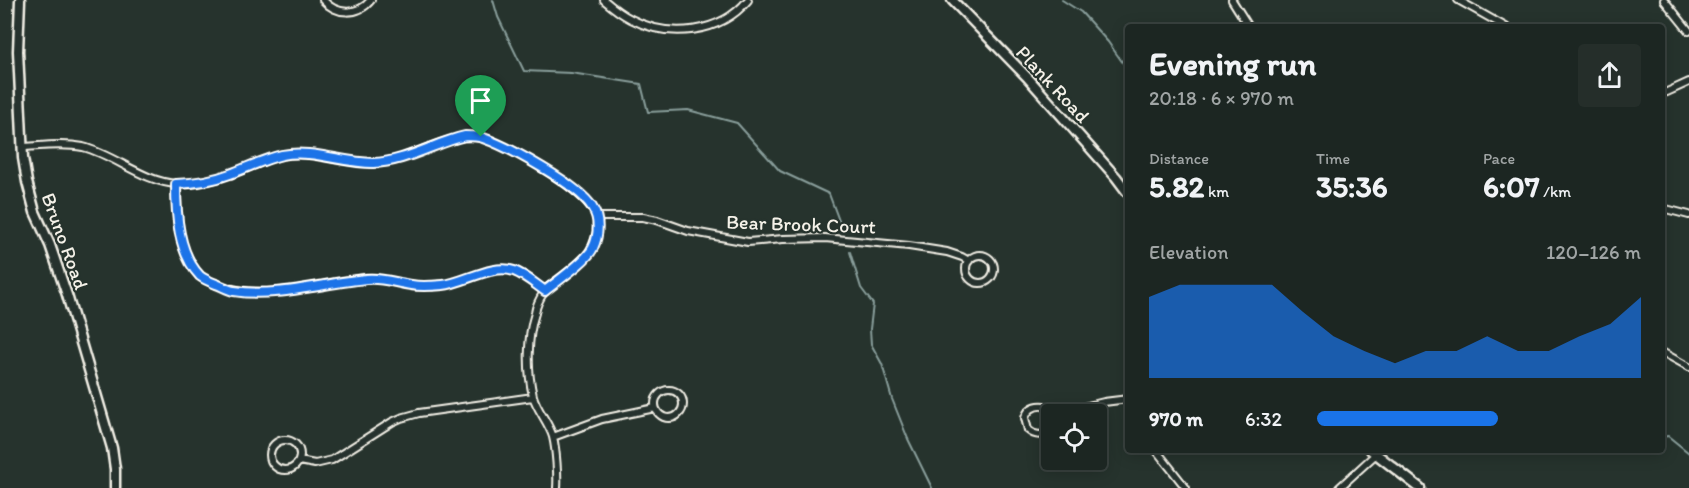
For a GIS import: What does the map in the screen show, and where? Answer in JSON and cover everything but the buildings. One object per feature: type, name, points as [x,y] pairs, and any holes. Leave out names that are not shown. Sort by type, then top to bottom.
[{"type":"street","name":"Bruno Road","points":[[20,0],[18,51],[27,182],[35,212],[50,245],[67,295],[112,448],[115,488]]},
{"type":"street","points":[[323,0],[329,7],[340,11],[360,9],[371,0]]},
{"type":"street","points":[[604,0],[633,21],[655,28],[678,31],[692,30],[722,21],[748,0]]},
{"type":"street","name":"Plank Road","points":[[952,0],[1028,78],[1125,189]]},
{"type":"street","points":[[1232,0],[1247,24]]},
{"type":"street","points":[[1458,0],[1501,24]]},
{"type":"street","points":[[1664,0],[1689,31]]},
{"type":"street","points":[[1665,92],[1689,82]]},
{"type":"street","points":[[23,147],[62,145],[83,147],[156,180],[176,184],[204,182],[283,155],[311,154],[352,162],[375,163],[393,160],[465,136],[481,137],[509,149],[560,178],[592,206],[597,217],[596,235],[591,252],[545,291],[535,312],[530,335],[533,397],[553,437],[557,488]]},
{"type":"street","points":[[176,184],[178,223],[190,260],[201,276],[232,291],[292,290],[369,278],[433,286],[451,284],[501,269],[512,270],[528,278],[545,291]]},
{"type":"street","points":[[1665,209],[1689,215]]},
{"type":"street","name":"Bear Brook Court","points":[[597,217],[643,217],[688,231],[748,242],[825,238],[909,246],[953,253],[969,261]]},
{"type":"street","name":"Bear Brook Court","points":[[980,255],[988,258],[994,269],[991,277],[984,282],[971,280],[966,268],[969,261],[980,255]]},
{"type":"street","points":[[1665,354],[1689,367]]},
{"type":"street","points":[[671,390],[679,393],[683,400],[681,412],[675,417],[663,417],[655,408],[657,396],[663,391],[671,390]]},
{"type":"street","points":[[299,461],[315,464],[333,460],[401,418],[419,413],[533,397]]},
{"type":"street","points":[[1096,404],[1125,399]]},
{"type":"street","points":[[1041,406],[1035,406],[1028,411],[1025,418],[1028,430],[1035,435],[1041,435]]},
{"type":"street","points":[[553,437],[602,419],[655,408]]},
{"type":"street","points":[[289,441],[298,448],[299,461],[294,468],[281,470],[271,462],[270,453],[277,443],[289,441]]},
{"type":"street","points":[[1158,453],[1186,488]]},
{"type":"street","points":[[1338,488],[1372,453]]},
{"type":"street","points":[[1374,453],[1420,488]]},
{"type":"waterway","points":[[493,0],[498,17],[524,71],[571,73],[641,84],[648,112],[688,110],[737,123],[780,171],[829,194],[841,226]]},
{"type":"waterway","points":[[1062,0],[1081,12],[1108,42],[1125,66]]},
{"type":"waterway","points":[[850,252],[861,288],[873,304],[871,344],[882,364],[892,399],[908,439],[932,488]]},
{"type":"waterway","points":[[1665,436],[1668,436],[1689,453]]},
{"type":"route","points":[[465,136],[481,137],[509,149],[560,178],[592,206],[597,217],[598,225],[591,252],[545,291],[528,278],[512,270],[501,269],[451,284],[433,286],[369,278],[292,290],[232,291],[201,276],[184,246],[176,209],[176,184],[204,182],[283,155],[311,154],[352,162],[375,163],[393,160],[465,136]]}]
